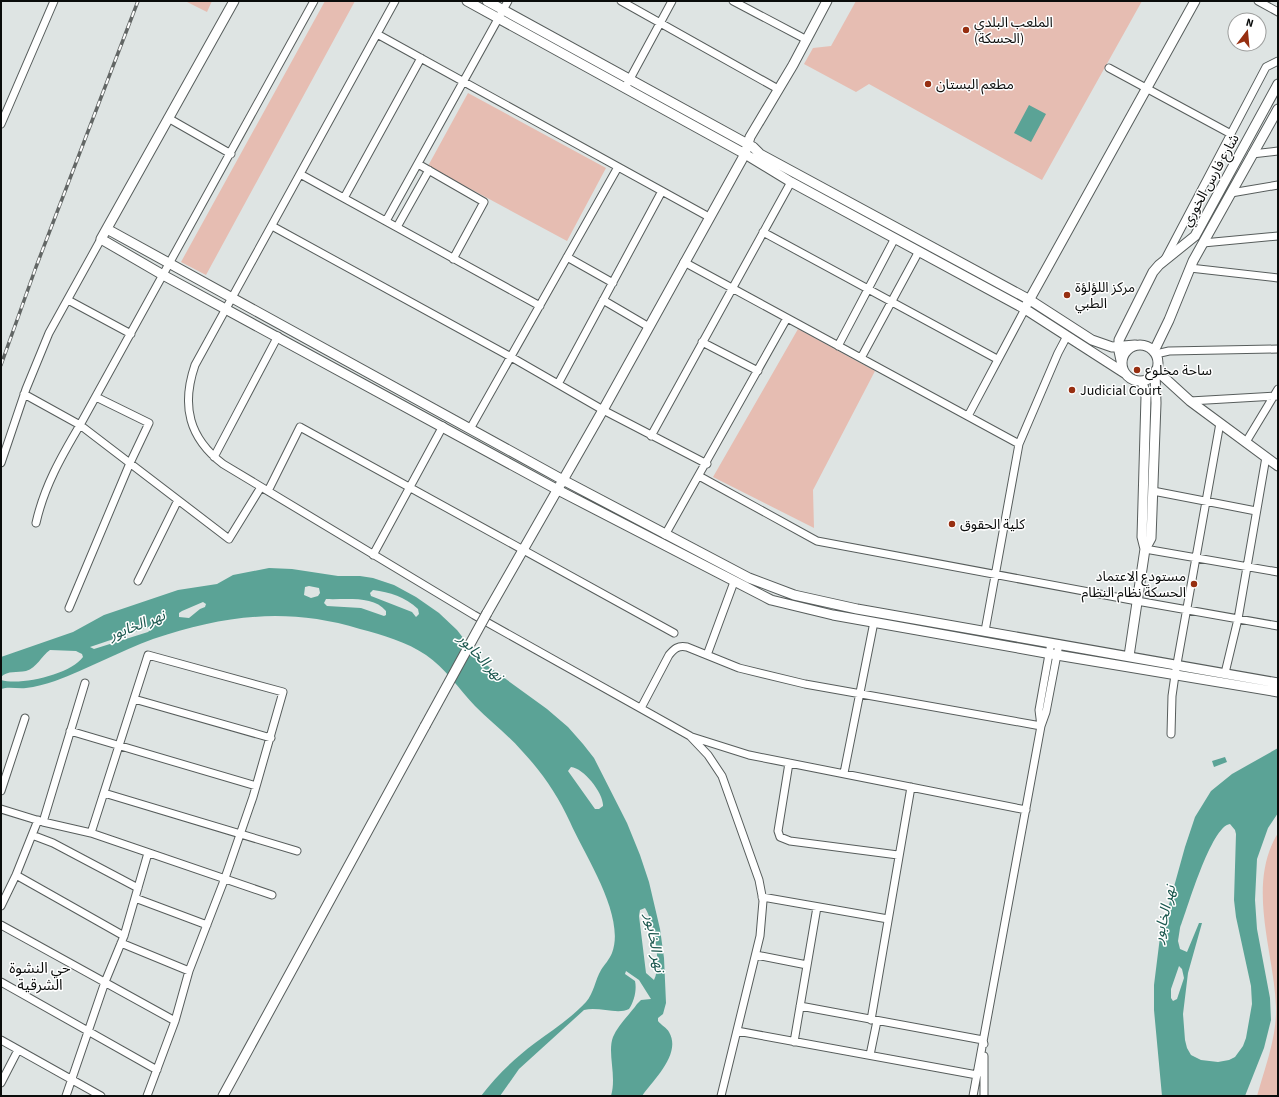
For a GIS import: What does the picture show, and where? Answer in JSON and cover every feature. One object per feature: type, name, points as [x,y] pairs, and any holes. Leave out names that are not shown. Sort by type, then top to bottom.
[{"type":"street","points":[[1,124],[54,1]]},
{"type":"street","points":[[1,462],[24,394],[49,333],[234,1]]},
{"type":"street","points":[[36,523],[41,500],[59,460],[170,264],[314,1]]},
{"type":"street","points":[[395,1],[195,365],[189,388],[189,410],[194,431],[199,440],[214,456],[373,555],[515,638],[690,736],[735,752],[1026,810]]},
{"type":"street","points":[[467,1],[501,14],[630,79],[747,144],[760,154],[1030,300],[1092,340],[1107,347],[1119,348],[1135,345],[1145,346],[1155,353],[1158,361],[1156,372],[1151,538],[1145,549],[1129,656]]},
{"type":"street","points":[[487,1],[501,14],[625,88],[745,154],[791,182],[1024,309],[1124,370],[1133,380],[1142,381],[1149,378],[1156,372]]},
{"type":"street","points":[[386,221],[508,1]]},
{"type":"street","points":[[621,1],[778,89]]},
{"type":"street","points":[[625,88],[672,1]]},
{"type":"street","points":[[734,1],[746,4],[807,40]]},
{"type":"street","points":[[224,1096],[487,613],[603,410],[745,154],[747,144],[807,40],[827,1]]},
{"type":"street","points":[[968,416],[1024,309],[1196,1]]},
{"type":"street","points":[[1258,1],[1278,12]]},
{"type":"street","points":[[377,34],[709,217]]},
{"type":"street","points":[[344,198],[420,58]]},
{"type":"street","points":[[1164,262],[1266,67],[1278,61]]},
{"type":"street","points":[[1110,68],[1231,134]]},
{"type":"street","name":"شارع فارس الخوري","points":[[1124,370],[1119,348],[1120,336],[1153,272],[1195,236],[1278,84]]},
{"type":"street","points":[[1155,353],[1190,268],[1278,109]]},
{"type":"street","points":[[168,118],[231,154]]},
{"type":"street","points":[[1252,154],[1278,151]]},
{"type":"street","points":[[418,164],[484,202],[453,259]]},
{"type":"street","points":[[470,429],[618,167]]},
{"type":"street","points":[[397,227],[428,170]]},
{"type":"street","points":[[300,174],[540,306]]},
{"type":"street","points":[[651,436],[731,288],[791,182]]},
{"type":"street","points":[[1231,193],[1278,185]]},
{"type":"street","points":[[558,384],[662,191]]},
{"type":"street","points":[[272,226],[511,357],[603,410],[707,464]]},
{"type":"street","points":[[107,229],[563,480],[734,582],[771,600],[833,615],[1053,655],[1278,692]]},
{"type":"street","points":[[763,232],[998,359]]},
{"type":"street","points":[[1203,243],[1278,236]]},
{"type":"street","points":[[838,346],[896,238]]},
{"type":"street","points":[[101,239],[163,275],[278,336],[558,490],[749,578],[794,595],[857,609],[1278,683]]},
{"type":"street","points":[[861,358],[919,251]]},
{"type":"street","points":[[567,257],[613,282]]},
{"type":"street","points":[[684,262],[1019,444]]},
{"type":"street","points":[[1190,268],[1278,278]]},
{"type":"street","points":[[68,300],[131,334]]},
{"type":"street","points":[[603,300],[649,327]]},
{"type":"street","points":[[663,539],[707,464],[787,318]]},
{"type":"street","points":[[214,456],[278,336]]},
{"type":"street","points":[[985,631],[1019,444],[1058,353],[1067,336]]},
{"type":"street","points":[[1092,340],[1108,341],[1120,336]]},
{"type":"street","points":[[702,342],[758,371]]},
{"type":"street","points":[[1124,370],[1125,353],[1135,345]]},
{"type":"street","points":[[1155,353],[1278,349]]},
{"type":"street","points":[[1156,372],[1190,401],[1278,466]]},
{"type":"street","points":[[1142,381],[1146,397],[1142,537],[1145,549]]},
{"type":"street","points":[[1246,442],[1276,396],[1278,389]]},
{"type":"street","points":[[24,394],[80,425],[229,539],[265,489],[300,426],[674,633]]},
{"type":"street","points":[[1190,401],[1276,396]]},
{"type":"street","points":[[69,608],[130,463],[149,422],[96,397]]},
{"type":"street","points":[[1171,734],[1172,696],[1175,675],[1220,423]]},
{"type":"street","points":[[373,555],[443,426]]},
{"type":"street","points":[[1225,673],[1238,619],[1266,457]]},
{"type":"street","points":[[699,476],[817,540],[995,575],[1278,626]]},
{"type":"street","points":[[1153,491],[1256,511]]},
{"type":"street","points":[[138,581],[178,500]]},
{"type":"street","points":[[1145,549],[1278,572]]},
{"type":"street","points":[[707,655],[734,582]]},
{"type":"street","points":[[844,773],[874,622]]},
{"type":"street","points":[[973,1096],[1041,726],[1039,710],[1055,644]]},
{"type":"street","points":[[642,708],[668,655],[675,648],[680,646],[687,647],[756,672],[860,694],[1041,726]]},
{"type":"street","points":[[91,833],[148,655],[283,692],[256,786],[225,878],[189,971],[175,1021],[147,1096]]},
{"type":"street","points":[[1,906],[16,875],[32,835],[40,821],[85,683]]},
{"type":"street","points":[[134,699],[271,738]]},
{"type":"street","points":[[1,791],[25,718]]},
{"type":"street","points":[[70,732],[256,786]]},
{"type":"street","points":[[690,736],[708,755],[722,776],[759,880],[762,897],[762,926],[756,956],[721,1096]]},
{"type":"street","points":[[789,763],[778,831],[780,837],[790,841],[898,855]]},
{"type":"street","points":[[870,1055],[888,919],[911,787]]},
{"type":"street","points":[[104,793],[297,851]]},
{"type":"street","points":[[1,809],[40,821],[91,833],[225,878],[272,896]]},
{"type":"street","points":[[32,835],[53,843],[138,888]]},
{"type":"street","points":[[66,1096],[105,982],[122,939],[148,853]]},
{"type":"street","points":[[16,875],[122,939],[189,971]]},
{"type":"street","points":[[762,897],[888,919]]},
{"type":"street","points":[[135,898],[207,925]]},
{"type":"street","points":[[794,1042],[817,906]]},
{"type":"street","points":[[1,925],[175,1021]]},
{"type":"street","points":[[756,956],[807,965]]},
{"type":"street","points":[[1,982],[157,1070]]},
{"type":"street","points":[[800,1006],[984,1040]]},
{"type":"street","points":[[737,1031],[977,1075]]},
{"type":"street","points":[[1,1040],[101,1096]]},
{"type":"street","points":[[984,1040],[984,1096]]},
{"type":"street","points":[[1,1083],[18,1050]]},
{"type":"shaded area","points":[[185,1],[212,1],[207,12]]},
{"type":"shaded area","points":[[325,1],[355,1],[206,275],[181,262]]},
{"type":"shaded area","points":[[856,1],[1142,1],[1042,180],[869,84],[856,92],[804,64],[813,48],[831,46]]},
{"type":"shaded area","points":[[468,93],[606,168],[567,241],[428,166]]},
{"type":"shaded area","points":[[798,329],[875,371],[813,490],[814,528],[713,477]]},
{"type":"shaded area","points":[[1278,833],[1278,1096],[1257,1096],[1273,1041],[1276,1018],[1274,986],[1264,918],[1263,896],[1264,874],[1269,853]]},
{"type":"water","points":[[1029,105],[1046,114],[1031,142],[1014,133]]},
{"type":"water","name":"نهر الخابور","points":[[269,568],[292,569],[338,576],[360,576],[373,578],[394,585],[416,597],[439,613],[457,630],[481,661],[547,709],[568,727],[594,758],[627,823],[640,855],[649,882],[660,929],[664,958],[666,1003],[663,1014],[658,1018],[658,1021],[669,1032],[672,1040],[672,1049],[669,1058],[659,1075],[642,1096],[611,1096],[613,1081],[611,1043],[613,1037],[621,1024],[641,1000],[651,999],[639,980],[626,971],[625,974],[635,981],[636,984],[635,996],[629,1009],[624,1011],[595,1009],[584,1010],[519,1069],[500,1096],[481,1096],[499,1074],[513,1061],[568,1019],[586,1002],[591,995],[601,970],[612,953],[615,938],[613,922],[609,904],[602,886],[565,812],[549,785],[517,745],[475,706],[452,679],[433,660],[419,650],[394,639],[333,622],[281,616],[231,619],[205,624],[153,639],[55,681],[29,688],[1,689],[1,680],[21,681],[45,677],[68,669],[83,657],[82,654],[76,651],[50,650],[36,665],[30,669],[23,672],[10,673],[1,677],[1,657],[73,632],[104,615],[178,590],[217,584],[233,575]],"holes":[[[309,586],[319,588],[320,593],[318,596],[311,598],[304,595],[305,587]],[[373,590],[397,596],[408,601],[418,609],[419,614],[416,617],[412,612],[371,596],[370,593]],[[326,599],[366,600],[380,606],[386,611],[386,615],[384,616],[361,608],[327,606],[324,603]],[[203,602],[206,604],[205,607],[189,618],[179,617],[179,613]],[[149,627],[151,629],[148,632],[94,649],[90,647]],[[571,767],[582,772],[597,789],[603,806],[599,809],[595,809],[568,771]],[[645,908],[654,933],[657,954],[654,980],[646,973],[639,916],[640,910]]]},
{"type":"water","points":[[1278,748],[1278,813],[1268,828],[1257,859],[1255,900],[1257,929],[1270,998],[1271,1020],[1264,1048],[1245,1096],[1162,1096],[1154,1010],[1154,985],[1160,937],[1195,817],[1211,791],[1232,774]],"holes":[[[1230,824],[1235,830],[1236,834],[1234,900],[1236,917],[1251,986],[1252,1004],[1246,1038],[1243,1046],[1235,1057],[1218,1062],[1201,1060],[1191,1055],[1185,1040],[1183,1014],[1188,973],[1202,923],[1199,923],[1187,952],[1180,949],[1178,941],[1180,928],[1200,870],[1215,839],[1223,828]],[[1179,966],[1182,969],[1184,978],[1177,999],[1173,1001],[1171,998],[1171,989]]]},
{"type":"water","points":[[1225,757],[1227,762],[1214,767],[1212,761]]},
{"type":"railway","points":[[1,365],[36,267],[138,1]]},
{"type":"place","name":"الملعب البلدي (الحسكة)","points":[[966,30]]},
{"type":"place","name":"مطعم البستان","points":[[928,84]]},
{"type":"place","name":"مركز اللؤلؤة الطبي","points":[[1067,295]]},
{"type":"place","name":"ساحة مخلوع","points":[[1137,370]]},
{"type":"place","name":"Judicial Court","points":[[1072,390]]},
{"type":"place","name":"كلية الحقوق","points":[[952,524]]},
{"type":"place","name":"مستودع الاعتماد الحسكة نظام النظام","points":[[1194,584]]},
{"type":"district","name":"حي النشوة الشرقية","points":[[40,976]]}]
